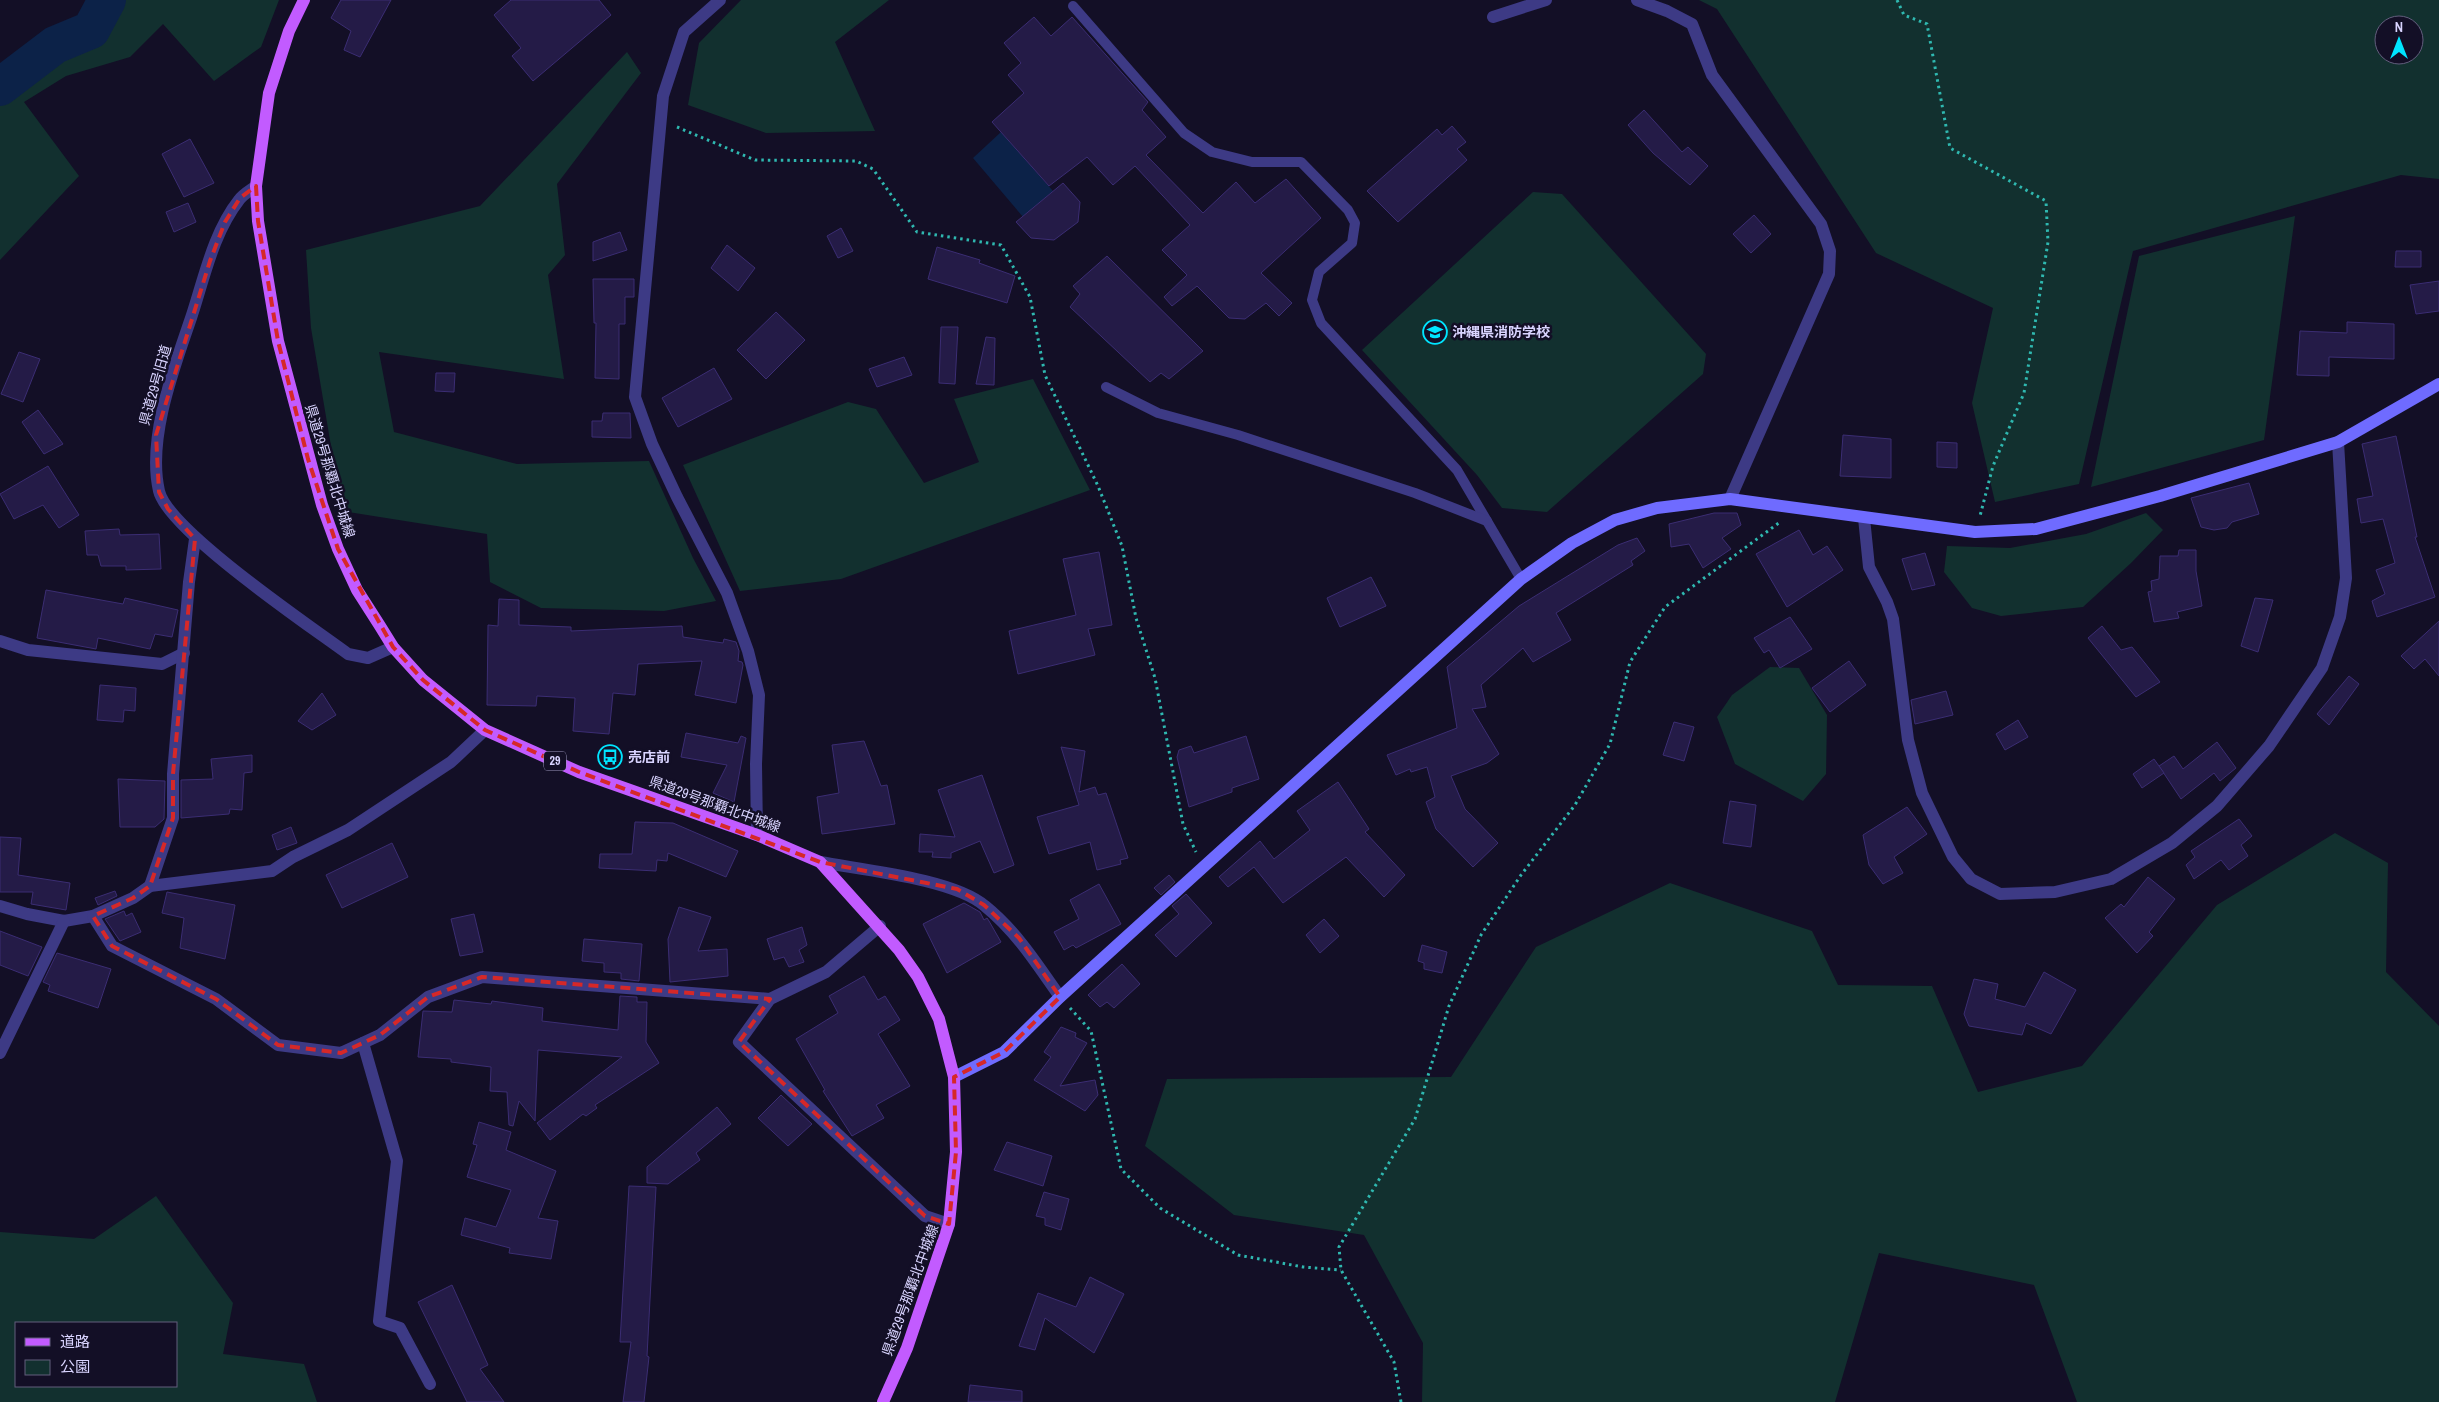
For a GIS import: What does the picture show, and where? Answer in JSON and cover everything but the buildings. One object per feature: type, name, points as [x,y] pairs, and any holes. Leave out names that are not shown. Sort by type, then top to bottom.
[{"type":"main road","name":"県道29号那覇北中城線","points":[[304,0],[289,31],[270,93],[256,186],[258,221],[270,302],[288,384],[319,496],[338,549],[358,590],[393,647],[423,680],[485,730],[579,772],[757,835],[820,862],[880,926],[918,976],[932,1003],[945,1039],[954,1077],[956,1152],[949,1224],[907,1348],[883,1402]]},
{"type":"street","points":[[720,0],[684,32],[663,96],[635,397],[652,444],[727,593],[748,651],[759,695],[756,764],[757,835]]},
{"type":"street","points":[[1493,18],[1546,0]]},
{"type":"street","points":[[1637,0],[1667,11],[1692,24],[1712,75],[1821,224],[1830,251],[1829,274],[1730,499]]},
{"type":"street","name":"県道29号旧道","points":[[256,186],[240,198],[224,222],[182,346],[156,435],[159,492],[168,509],[196,539],[348,654],[368,658],[393,647]]},
{"type":"street","points":[[954,1077],[1004,1052],[1060,997],[1522,579],[1572,543],[1615,520],[1657,508],[1730,499],[1975,532],[2036,529],[2160,496],[2338,442],[2439,384]]},
{"type":"street","points":[[1864,518],[1869,567],[1887,602],[1893,619],[1908,740],[1922,793],[1953,858],[1971,879],[2000,894],[2055,892],[2111,879],[2172,843],[2217,806],[2270,746],[2322,668],[2340,617],[2346,578],[2338,442]]},
{"type":"street","points":[[150,886],[173,818],[173,774],[189,582],[196,539]]},
{"type":"street","points":[[0,640],[28,650],[162,664],[184,653]]},
{"type":"street","points":[[0,906],[27,914],[64,921],[93,916],[133,898],[150,886],[272,871],[294,857],[348,830],[451,762],[485,730]]},
{"type":"street","points":[[820,862],[957,889],[984,904],[1019,938],[1060,997]]},
{"type":"street","points":[[93,916],[112,946],[216,999],[278,1045],[341,1053],[380,1035],[428,997],[482,977],[770,999]]},
{"type":"street","points":[[0,1052],[64,921]]},
{"type":"street","points":[[880,926],[826,972],[770,999],[739,1042],[925,1216],[949,1224]]},
{"type":"street","points":[[363,1043],[397,1161],[379,1321],[400,1328],[430,1384]]},
{"type":"lane","points":[[1073,6],[1184,133],[1212,152],[1252,162],[1302,162],[1348,210],[1355,223],[1352,244],[1319,272],[1312,300],[1321,323],[1457,470],[1522,579]]},
{"type":"lane","points":[[1106,388],[1158,413],[1238,434],[1415,493],[1487,521]]},
{"type":"path","points":[[1897,0],[1904,15],[1926,24],[1950,148],[2046,201],[2048,242],[2024,393],[1993,466],[1975,532]]},
{"type":"path","points":[[660,121],[755,160],[856,162],[873,169],[917,232],[1001,245],[1030,297],[1045,375],[1098,486],[1122,546],[1136,618],[1155,678],[1183,824],[1204,868]]},
{"type":"path","points":[[1400,1402],[1394,1362],[1341,1270],[1339,1247],[1415,1119],[1449,1006],[1481,935],[1521,875],[1575,805],[1610,744],[1630,662],[1665,607],[1799,508]]},
{"type":"path","points":[[1060,997],[1091,1031],[1121,1169],[1160,1208],[1238,1256],[1303,1267],[1341,1270]]},
{"type":"highlighted area","points":[[256,186],[258,221],[278,341],[308,459],[338,549],[393,647],[423,680],[485,730],[579,772],[820,862],[957,889],[984,905],[1019,938],[1060,997],[1004,1052],[954,1077],[956,1152],[949,1224],[925,1216],[739,1042],[770,999],[482,977],[428,997],[380,1035],[341,1053],[278,1045],[216,999],[112,946],[93,916],[133,898],[150,886],[173,818],[173,774],[195,539],[168,509],[159,492],[156,435],[210,261],[225,222],[240,198]]},
{"type":"green space","points":[[116,0],[279,0],[261,47],[214,81],[163,24],[130,57],[66,76],[24,102],[79,176],[0,260],[0,89],[42,48],[93,35]]},
{"type":"green space","points":[[741,0],[889,0],[835,42],[875,131],[766,133],[688,105],[699,43]]},
{"type":"green space","points":[[1699,0],[2439,0],[2439,179],[2401,175],[2133,251],[2079,484],[1995,502],[1972,403],[1993,308],[1876,253],[1717,9]]},
{"type":"green space","points":[[627,52],[641,73],[557,184],[565,255],[548,275],[564,379],[379,352],[394,432],[517,464],[649,461],[693,558],[716,601],[664,611],[541,608],[490,582],[487,534],[342,511],[311,328],[306,250],[480,206]]},
{"type":"green space","points":[[1533,192],[1562,194],[1706,354],[1703,374],[1547,512],[1502,508],[1477,475],[1362,350]]},
{"type":"green space","points":[[2295,216],[2264,440],[2091,487],[2139,256]]},
{"type":"green space","points":[[1033,379],[1090,490],[841,579],[740,591],[683,465],[848,402],[876,409],[924,483],[979,462],[954,399]]},
{"type":"green space","points":[[2146,513],[2163,530],[2131,563],[2083,607],[2001,616],[1972,608],[1944,572],[1947,546],[2010,548],[2086,534]]},
{"type":"green space","points":[[1770,667],[1799,668],[1827,715],[1826,774],[1803,801],[1735,764],[1717,717],[1732,695]]},
{"type":"green space","points":[[2335,833],[2388,863],[2386,972],[2439,1026],[2439,1402],[2077,1402],[2034,1285],[1879,1253],[1835,1402],[1422,1402],[1423,1343],[1364,1235],[1234,1215],[1145,1146],[1167,1079],[1451,1077],[1536,947],[1670,883],[1812,931],[1838,985],[1932,986],[1978,1092],[2082,1066],[2217,905]]},
{"type":"green space","points":[[156,1196],[233,1303],[223,1354],[304,1364],[317,1402],[0,1402],[0,1232],[94,1239]]},
{"type":"water","points":[[1001,132],[1053,191],[1023,217],[973,158]]},
{"type":"waterway","points":[[0,87],[55,45],[91,30],[107,0]]},
{"type":"place","name":"沖縄県消防学校","points":[[1435,332]]},
{"type":"place","name":"売店前","points":[[610,757]]}]
